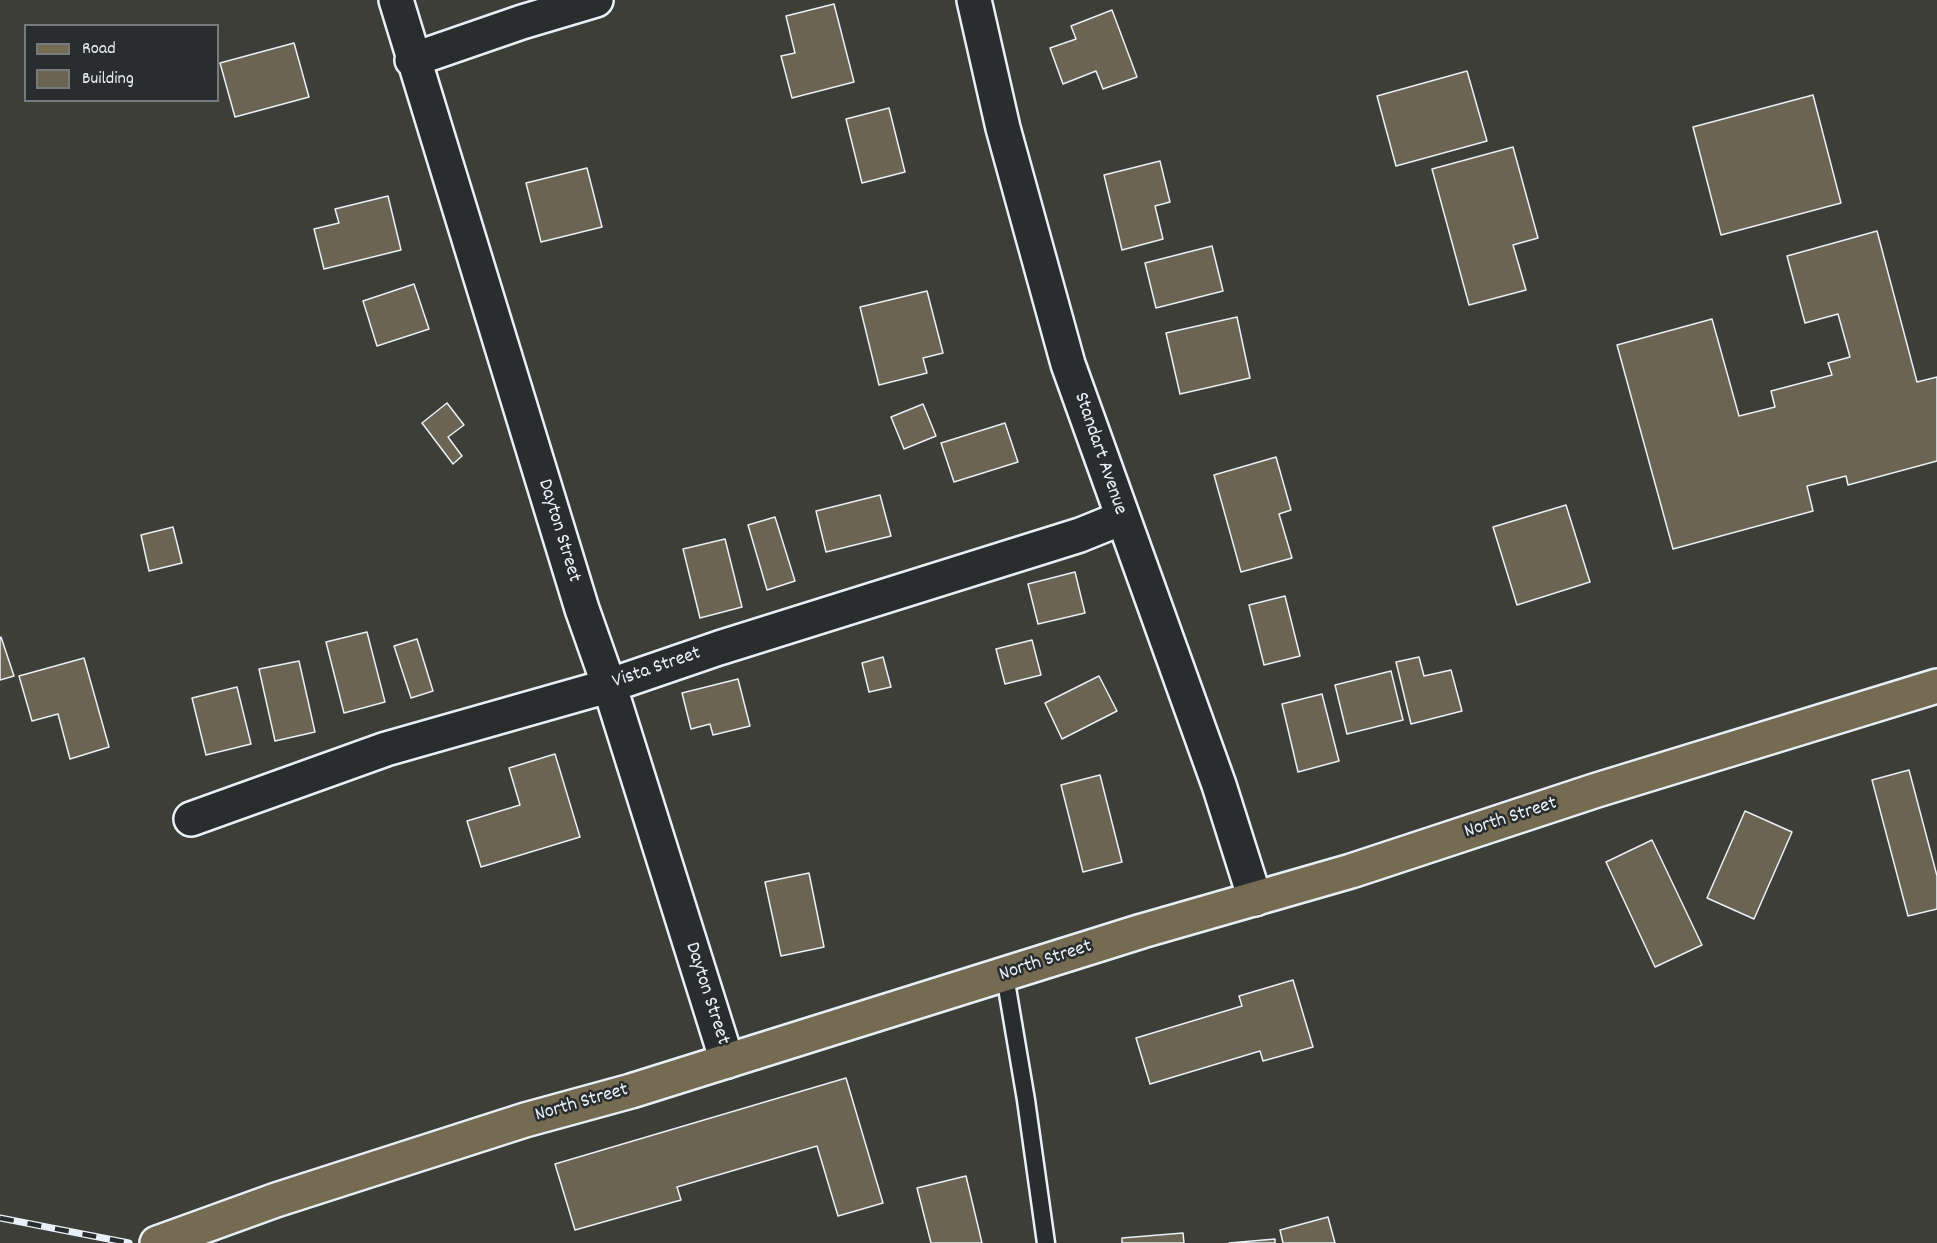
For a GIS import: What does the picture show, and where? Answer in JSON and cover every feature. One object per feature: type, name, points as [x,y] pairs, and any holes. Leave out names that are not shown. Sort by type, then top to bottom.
[{"type":"main road","name":"North Street","points":[[157,1243],[276,1200],[525,1120],[1005,976],[1142,931],[1256,899],[1937,686]]},
{"type":"street","name":"Dayton Street","points":[[396,0],[412,60],[727,1061]]},
{"type":"street","points":[[412,60],[522,22],[596,0]]},
{"type":"street","name":"Standart Avenue","points":[[974,0],[1003,128],[1068,364],[1219,785],[1256,899]]},
{"type":"street","name":"Vista Street","points":[[191,819],[386,749],[608,686],[719,648],[1080,535],[1122,518]]},
{"type":"lane","points":[[1005,976],[1026,1100],[1046,1243]]},
{"type":"building","points":[[834,4],[854,82],[792,98],[781,56],[795,53],[786,16]]},
{"type":"building","points":[[1112,10],[1137,77],[1103,89],[1096,71],[1063,84],[1050,48],[1076,39],[1071,26]]},
{"type":"building","points":[[294,43],[309,97],[235,117],[220,63]]},
{"type":"building","points":[[1467,71],[1487,141],[1396,166],[1377,96]]},
{"type":"building","points":[[1813,95],[1841,203],[1721,235],[1693,127]]},
{"type":"building","points":[[889,108],[905,172],[862,183],[846,119]]},
{"type":"building","points":[[1513,147],[1538,238],[1513,245],[1526,290],[1469,305],[1432,169]]},
{"type":"building","points":[[1160,161],[1170,202],[1155,206],[1163,239],[1122,250],[1104,175]]},
{"type":"building","points":[[587,168],[602,227],[541,242],[526,183]]},
{"type":"building","points":[[388,196],[401,250],[324,269],[314,229],[339,223],[335,209]]},
{"type":"building","points":[[1877,231],[1917,382],[1937,377],[1937,461],[1848,485],[1846,476],[1807,486],[1813,511],[1673,549],[1617,345],[1712,319],[1739,416],[1775,407],[1771,391],[1832,375],[1828,363],[1850,357],[1838,314],[1805,323],[1787,256]]},
{"type":"building","points":[[1212,246],[1223,291],[1156,308],[1145,263]]},
{"type":"building","points":[[414,284],[429,329],[377,346],[363,301]]},
{"type":"building","points":[[927,291],[943,353],[923,358],[927,373],[879,385],[860,307]]},
{"type":"building","points":[[1237,317],[1250,378],[1180,394],[1166,333]]},
{"type":"building","points":[[447,403],[464,425],[448,437],[462,456],[453,464],[422,423]]},
{"type":"building","points":[[923,404],[936,436],[904,449],[891,417]]},
{"type":"building","points":[[1005,423],[1018,462],[954,482],[941,443]]},
{"type":"building","points":[[1276,457],[1291,510],[1279,514],[1292,558],[1241,572],[1214,475]]},
{"type":"building","points":[[880,495],[891,536],[826,552],[816,511]]},
{"type":"building","points":[[1566,505],[1590,582],[1517,605],[1493,527]]},
{"type":"building","points":[[775,517],[795,581],[767,590],[748,525]]},
{"type":"building","points":[[173,527],[182,563],[149,571],[141,535]]},
{"type":"building","points":[[725,539],[742,607],[700,618],[683,549]]},
{"type":"building","points":[[1075,572],[1085,613],[1038,624],[1028,584]]},
{"type":"building","points":[[1285,596],[1300,656],[1264,665],[1249,605]]},
{"type":"building","points":[[367,632],[385,702],[344,713],[326,642]]},
{"type":"building","points":[[0,638],[14,676],[0,680]]},
{"type":"building","points":[[417,639],[433,691],[411,698],[394,646]]},
{"type":"building","points":[[1032,640],[1041,675],[1005,684],[996,649]]},
{"type":"building","points":[[883,657],[891,687],[869,692],[862,663]]},
{"type":"building","points":[[1419,657],[1424,676],[1451,670],[1462,711],[1411,724],[1396,662]]},
{"type":"building","points":[[84,658],[109,747],[70,759],[58,714],[32,721],[19,676]]},
{"type":"building","points":[[299,661],[315,732],[275,741],[259,669]]},
{"type":"building","points":[[1391,671],[1403,720],[1347,734],[1335,685]]},
{"type":"building","points":[[1099,676],[1117,711],[1062,739],[1045,703]]},
{"type":"building","points":[[738,679],[750,726],[713,735],[710,724],[691,729],[682,693]]},
{"type":"building","points":[[237,687],[251,744],[206,755],[192,698]]},
{"type":"building","points":[[1322,694],[1339,761],[1298,772],[1282,704]]},
{"type":"building","points":[[555,754],[580,837],[481,867],[467,821],[520,805],[509,768]]},
{"type":"building","points":[[1909,770],[1937,876],[1937,909],[1908,916],[1872,780]]},
{"type":"building","points":[[1100,775],[1122,862],[1083,872],[1061,785]]},
{"type":"building","points":[[1745,811],[1792,832],[1754,919],[1707,898]]},
{"type":"building","points":[[1652,840],[1702,945],[1655,967],[1606,862]]},
{"type":"building","points":[[809,873],[824,947],[781,956],[765,882]]},
{"type":"building","points":[[1293,980],[1313,1047],[1263,1061],[1260,1051],[1150,1084],[1136,1038],[1242,1006],[1239,996]]},
{"type":"building","points":[[846,1078],[883,1203],[838,1216],[817,1146],[677,1187],[681,1200],[575,1230],[555,1164]]},
{"type":"building","points":[[966,1176],[982,1243],[931,1243],[917,1188]]},
{"type":"building","points":[[1328,1217],[1335,1243],[1283,1243],[1280,1230]]},
{"type":"building","points":[[1183,1233],[1184,1243],[1122,1243],[1122,1238]]},
{"type":"building","points":[[1275,1239],[1275,1243],[1229,1243]]},
{"type":"railway","points":[[0,1218],[129,1243]]}]
